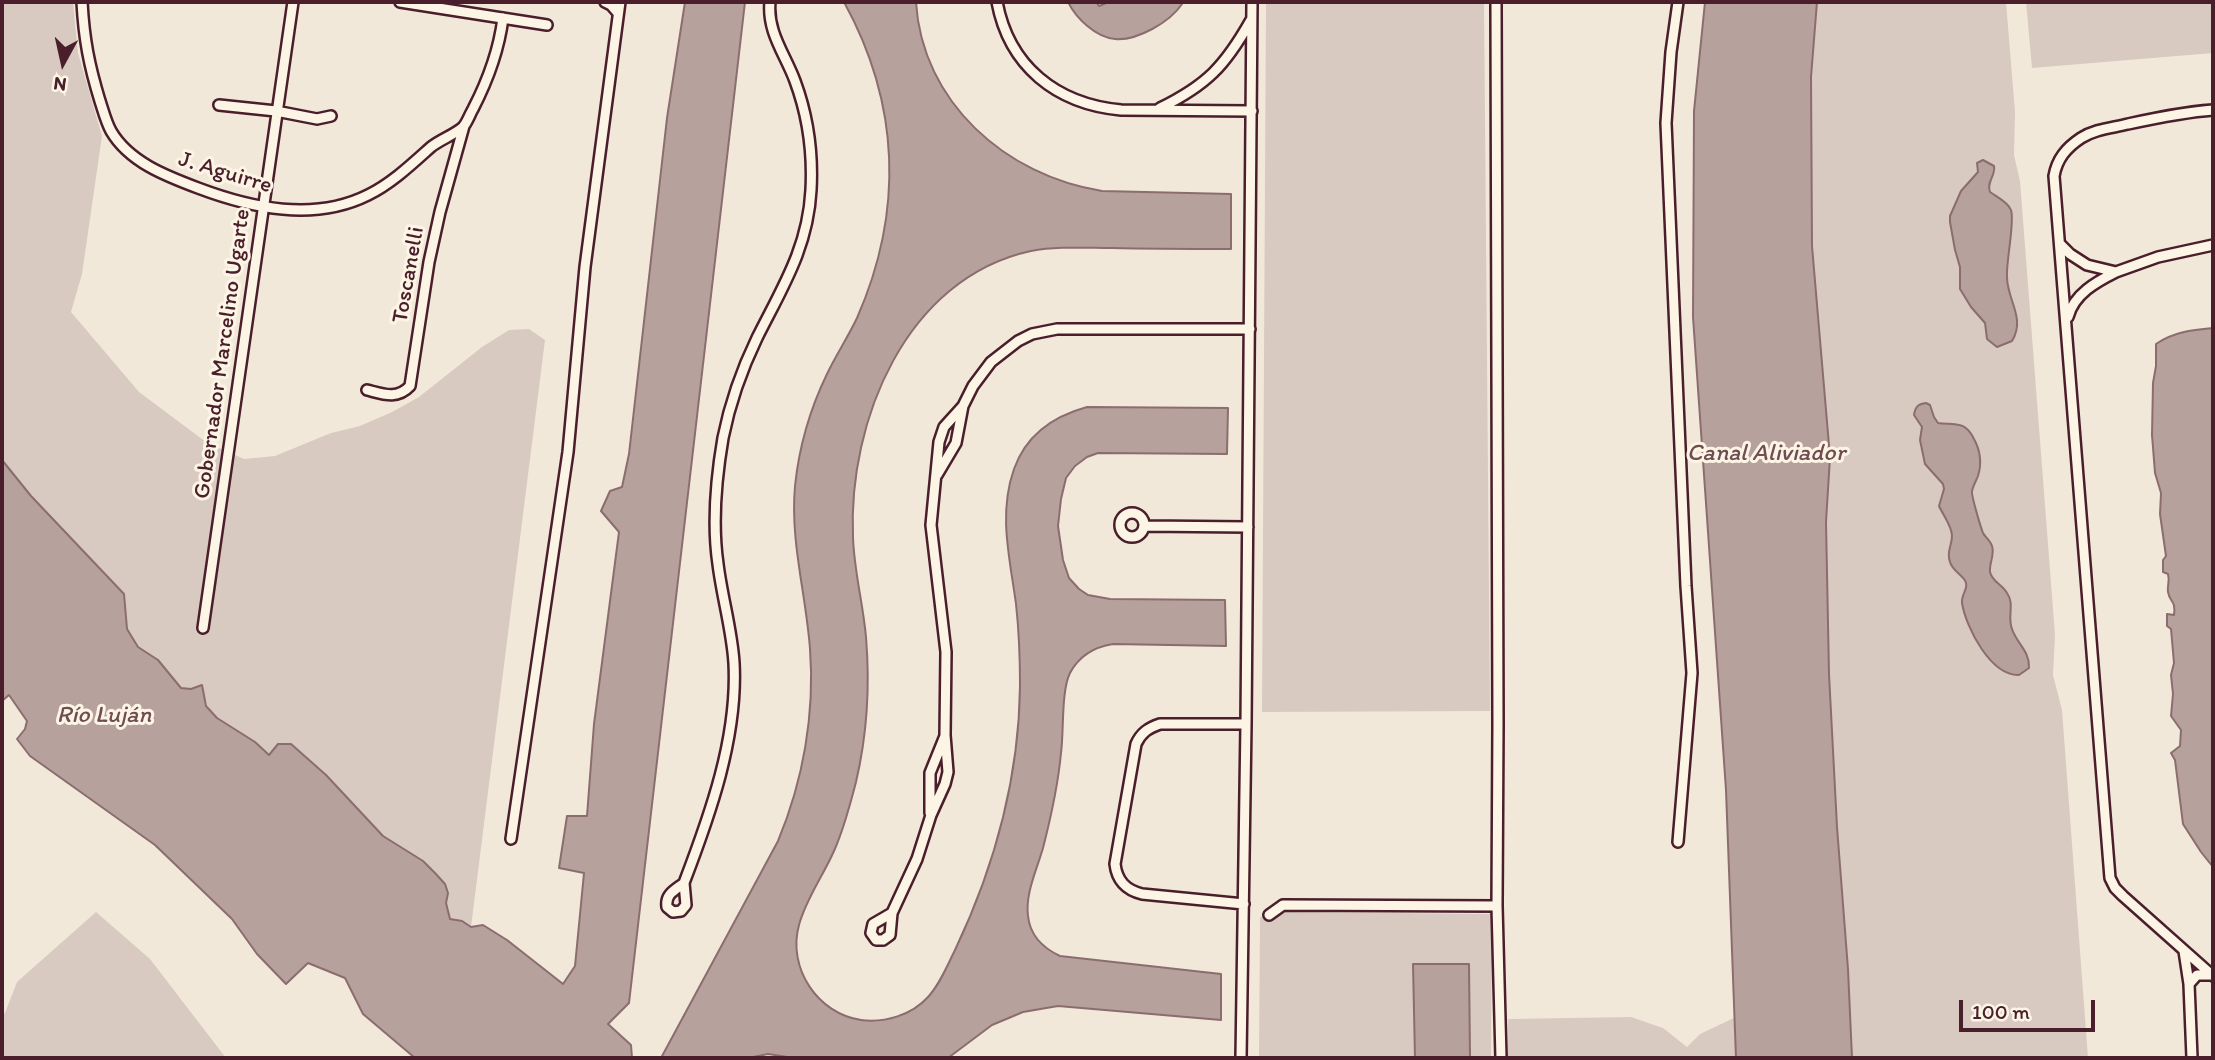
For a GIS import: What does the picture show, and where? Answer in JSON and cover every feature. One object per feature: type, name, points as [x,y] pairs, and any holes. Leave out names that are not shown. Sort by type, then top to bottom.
[{"type":"street","name":"J. Aguirre","points":[[82,2],[84,43],[89,68],[110,130],[139,160],[155,172],[223,197],[264,208],[324,208],[341,205],[369,195],[414,163],[436,143],[464,126]]},
{"type":"street","name":"Gobernador Marcelino Ugarte","points":[[203,628],[293,2]]},
{"type":"street","points":[[400,2],[547,25]]},
{"type":"street","points":[[605,2],[618,13]]},
{"type":"street","points":[[511,839],[568,452],[586,267],[620,2]]},
{"type":"street","points":[[684,883],[724,760],[733,702],[732,644],[716,542],[716,500],[724,435],[745,366],[798,256],[811,191],[807,126],[794,80],[772,29],[770,2]]},
{"type":"street","points":[[997,2],[1001,20],[1026,66],[1055,90],[1071,99],[1101,108],[1136,111],[1252,111]]},
{"type":"street","points":[[1241,1058],[1247,724],[1252,2]]},
{"type":"street","points":[[1496,2],[1497,906],[1501,1058]]},
{"type":"street","points":[[1678,2],[1666,123],[1692,673],[1678,842]]},
{"type":"street","points":[[464,126],[484,87],[500,41],[503,19]]},
{"type":"street","points":[[1157,109],[1181,98],[1213,75],[1252,19]]},
{"type":"street","points":[[219,105],[276,111],[317,119],[331,116]]},
{"type":"street","points":[[2212,975],[2123,896],[2110,878],[2054,177],[2056,165],[2062,155],[2082,137],[2096,131],[2176,114],[2213,110]]},
{"type":"street","name":"Toscanelli","points":[[367,390],[394,396],[410,386],[429,261],[464,126]]},
{"type":"street","points":[[2060,244],[2087,265],[2116,272]]},
{"type":"street","points":[[2066,323],[2078,298],[2097,282],[2158,257],[2213,245]]},
{"type":"street","points":[[892,913],[914,868],[930,815],[948,772],[945,735],[946,652],[931,525],[937,449],[941,434],[951,417],[962,406],[991,362],[1018,341],[1044,331],[1071,328],[1250,329]]},
{"type":"street","points":[[937,475],[957,443],[962,406]]},
{"type":"street","points":[[1144,526],[1248,527]]},
{"type":"street","points":[[1244,904],[1131,891],[1119,879],[1115,864],[1136,744],[1141,734],[1160,724],[1247,724]]},
{"type":"street","points":[[930,815],[930,773],[945,735]]},
{"type":"street","points":[[1269,915],[1283,905],[1497,906]]},
{"type":"street","points":[[2183,950],[2189,984],[2192,1058]]},
{"type":"street","points":[[2189,984],[2197,975],[2212,975]]},
{"type":"shaded area","points":[[2,2],[73,2],[78,53],[102,136],[82,274],[71,312],[139,392],[206,442],[244,459],[275,456],[392,412],[419,397],[482,347],[509,330],[529,329],[545,340],[471,927],[462,921],[450,919],[445,884],[435,873],[423,861],[383,836],[326,775],[291,744],[269,755],[218,719],[194,687],[182,688],[158,660],[138,647],[127,629],[124,594],[31,496],[2,460]]},
{"type":"shaded area","points":[[1266,2],[1484,2],[1490,711],[1262,712]]},
{"type":"shaded area","points":[[1817,2],[2006,2],[2015,112],[2014,155],[2020,181],[2055,635],[2053,675],[2062,710],[2088,1058],[1852,1058],[1829,674],[1826,522],[1830,457],[1812,246],[1811,77]]},
{"type":"shaded area","points":[[2026,2],[2213,2],[2213,53],[2032,68]]},
{"type":"shaded area","points":[[96,912],[150,959],[226,1058],[2,1058],[2,1015],[17,982]]},
{"type":"shaded area","points":[[1286,912],[1492,914],[1491,1058],[1470,1058],[1469,964],[1414,963],[1415,1058],[1259,1058],[1260,917]]},
{"type":"shaded area","points":[[1631,1017],[1663,1028],[1687,1047],[1700,1034],[1734,1018],[1736,1058],[1508,1058],[1508,1019]]},
{"type":"water","name":"Río Luján","points":[[685,2],[745,2],[629,1003],[608,1024],[631,1045],[632,1058],[415,1058],[363,1014],[345,978],[308,963],[286,984],[257,954],[232,919],[155,845],[30,756],[17,739],[25,729],[27,721],[9,695],[2,701],[2,460],[31,496],[124,594],[127,629],[138,647],[158,660],[181,688],[191,689],[202,685],[206,706],[217,718],[255,742],[269,755],[278,744],[291,744],[326,775],[383,836],[423,861],[445,884],[450,919],[462,921],[471,927],[483,925],[507,940],[563,984],[575,966],[584,873],[559,868],[567,816],[587,816],[594,724],[619,532],[601,511],[610,491],[622,487],[629,454],[667,118]]},
{"type":"water","points":[[844,2],[916,2],[922,38],[934,72],[952,102],[975,128],[1003,151],[1033,169],[1067,183],[1102,191],[1231,194],[1231,249],[1051,248],[1031,251],[987,266],[950,291],[918,323],[893,361],[874,403],[861,447],[854,493],[854,550],[867,655],[867,710],[863,746],[841,834],[799,925],[796,941],[802,972],[819,999],[831,1009],[861,1020],[889,1019],[914,1009],[932,992],[940,981],[969,919],[1002,821],[1015,754],[1019,720],[1020,655],[1006,520],[1009,486],[1019,457],[1026,446],[1053,422],[1087,407],[1228,408],[1227,454],[1098,453],[1075,466],[1066,478],[1058,526],[1063,560],[1069,578],[1079,589],[1088,595],[1110,599],[1225,600],[1226,646],[1113,644],[1088,653],[1074,667],[1065,690],[1061,753],[1054,801],[1030,890],[1028,908],[1029,923],[1035,935],[1043,945],[1060,956],[1221,974],[1221,1020],[1058,1006],[1023,1012],[992,1025],[948,1058],[794,1058],[768,1054],[748,1058],[661,1058],[778,841],[794,795],[805,747],[811,673],[795,527],[797,471],[802,443],[815,401],[857,318],[872,278],[883,238],[888,198],[889,158],[885,119],[863,40]]},
{"type":"water","points":[[1068,2],[1096,2],[1099,6],[1109,2],[1182,4],[1170,17],[1143,34],[1115,39],[1100,35],[1087,26]]},
{"type":"water","name":"Canal Aliviador","points":[[1705,2],[1817,2],[1811,77],[1812,246],[1830,457],[1826,522],[1829,674],[1852,1058],[1736,1058],[1726,790],[1693,317],[1694,111]]},
{"type":"water","points":[[1983,160],[1994,166],[1990,192],[2007,205],[2012,216],[2007,277],[2017,325],[2012,341],[1997,347],[1987,339],[1985,323],[1960,289],[1960,267],[1950,222],[1961,191],[1978,172],[1977,163]]},
{"type":"water","points":[[2213,328],[2213,867],[2183,824],[2175,760],[2171,753],[2180,746],[2181,730],[2171,716],[2171,675],[2174,663],[2167,614],[2174,615],[2174,607],[2168,592],[2168,574],[2163,572],[2163,560],[2166,556],[2160,514],[2161,493],[2155,473],[2152,435],[2156,344],[2176,334]]},
{"type":"water","points":[[1926,403],[1930,405],[1938,423],[1963,426],[1971,433],[1978,448],[1980,466],[1972,494],[1983,533],[1992,546],[1991,575],[2009,597],[2012,629],[2029,662],[2029,668],[2019,675],[1999,668],[1990,659],[1974,637],[1964,613],[1962,600],[1966,583],[1950,562],[1952,532],[1939,506],[1943,484],[1925,464],[1920,440],[1922,427],[1914,415],[1917,406]]},
{"type":"water","points":[[1413,964],[1469,964],[1470,1058],[1415,1058]]}]
